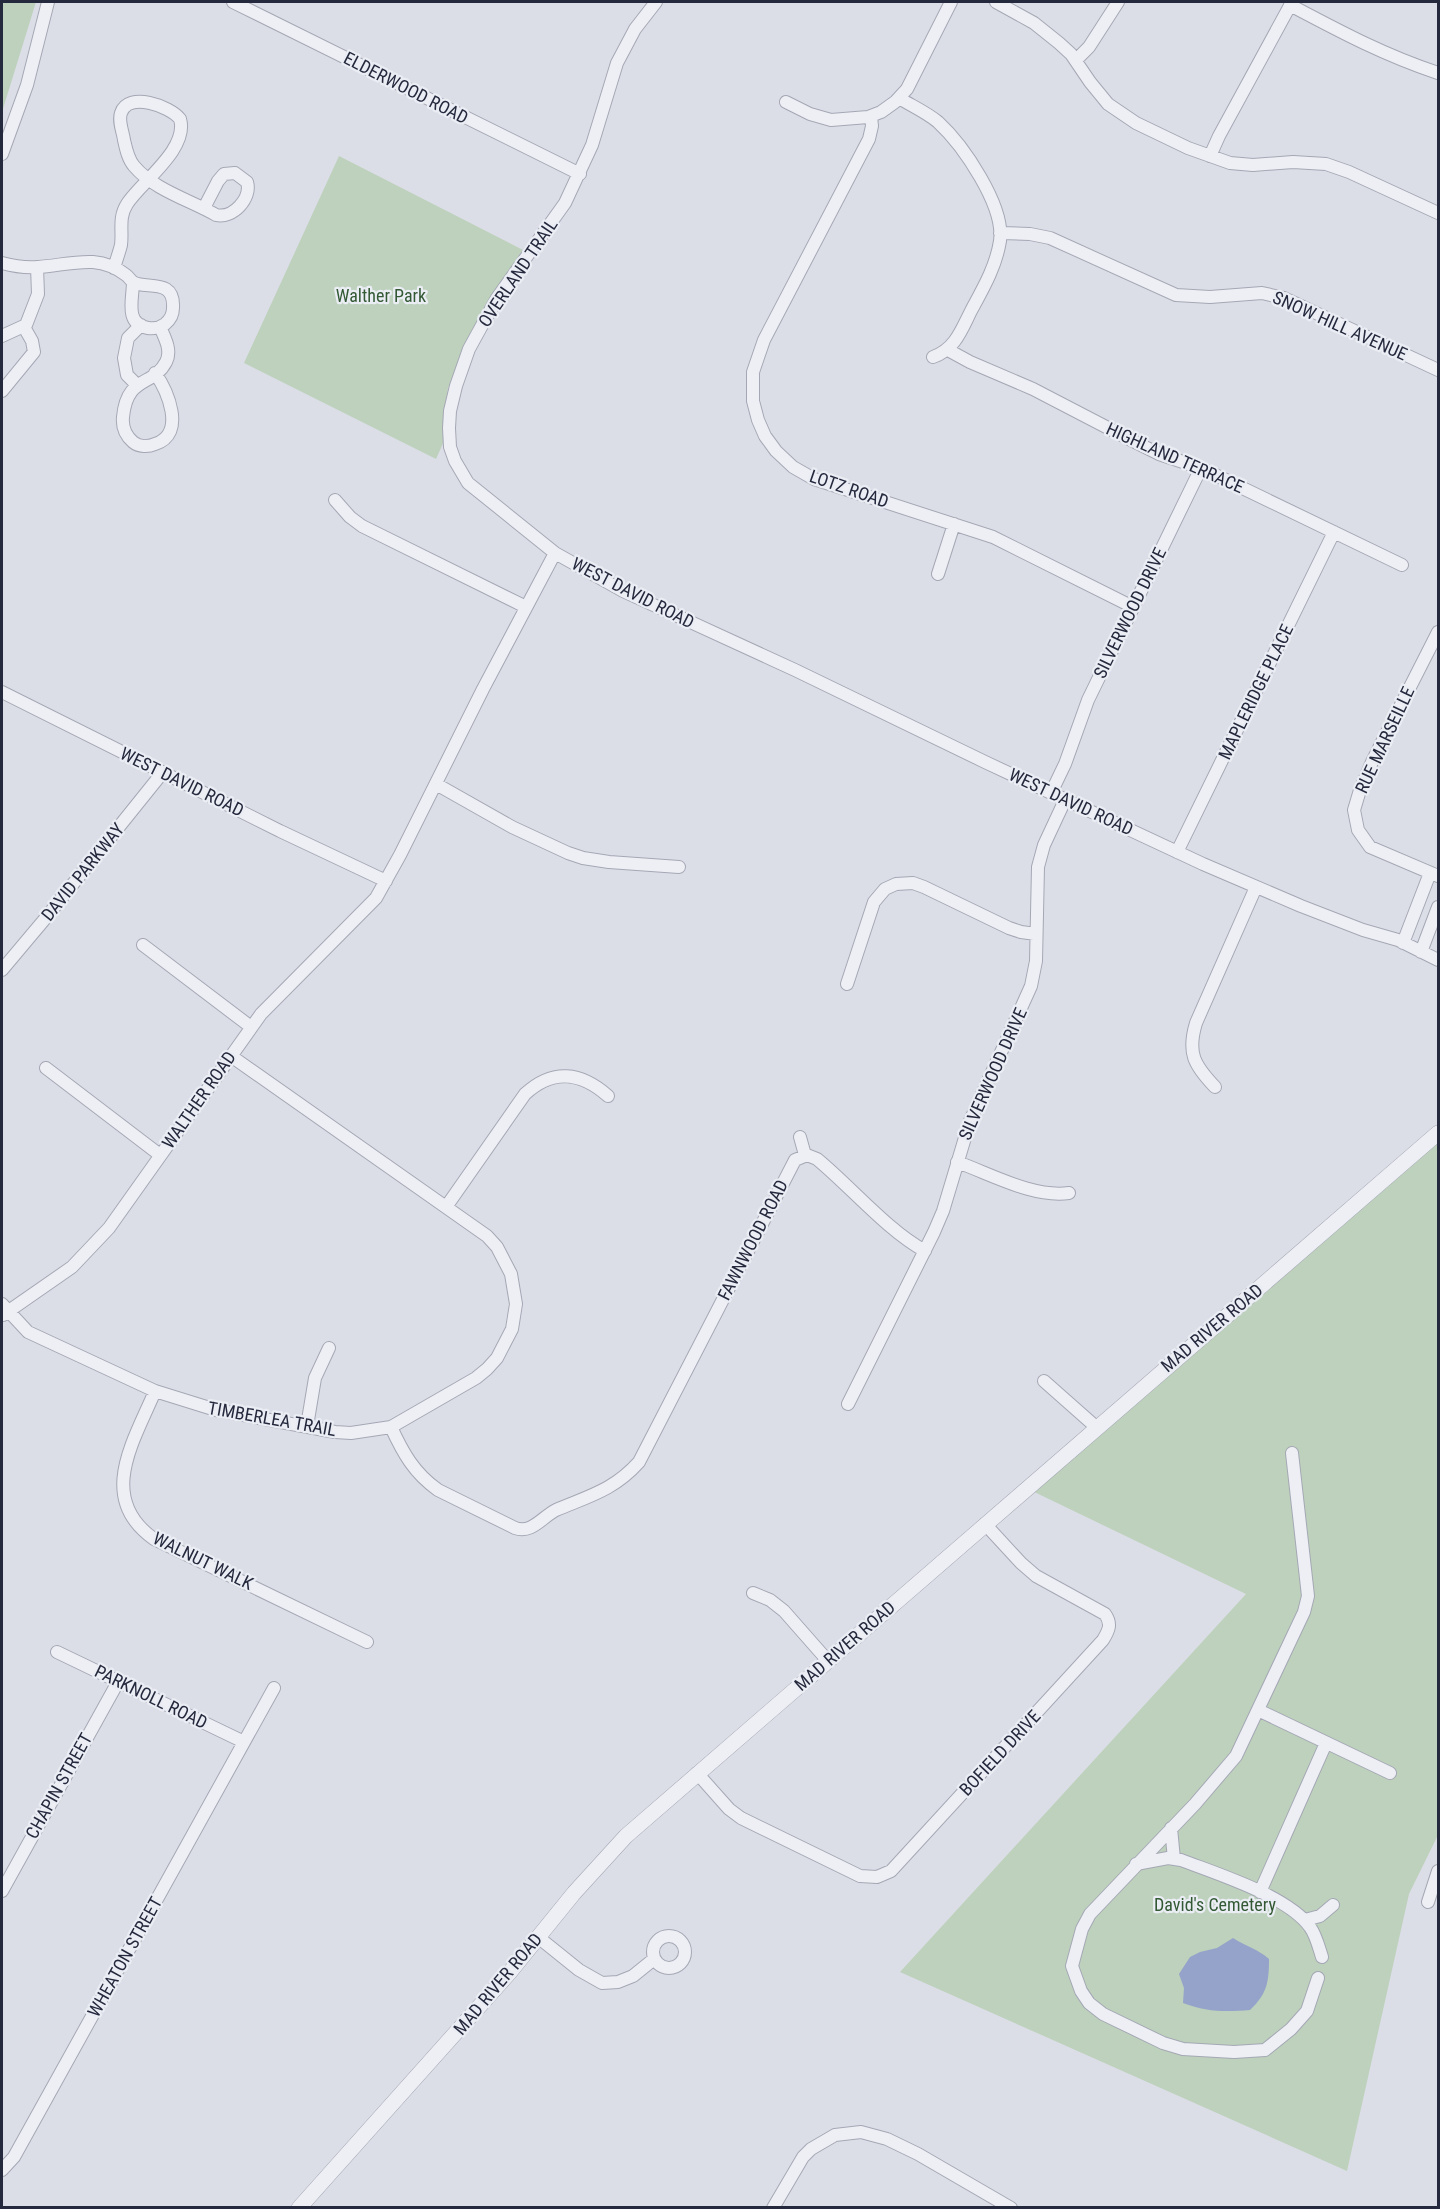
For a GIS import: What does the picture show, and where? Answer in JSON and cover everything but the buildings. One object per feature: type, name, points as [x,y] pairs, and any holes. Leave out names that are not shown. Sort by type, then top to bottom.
[{"type":"street","points":[[2,154],[27,85],[48,2]]},
{"type":"street","name":"ELDERWOOD ROAD","points":[[233,2],[580,174]]},
{"type":"street","name":"OVERLAND TRAIL","points":[[555,552],[468,483],[450,447],[448,428],[450,411],[456,386],[477,333],[497,298],[565,203],[592,146],[617,63],[634,29],[656,2]]},
{"type":"street","points":[[786,102],[810,114],[831,120],[871,116],[899,99],[914,76],[951,2]]},
{"type":"street","points":[[996,2],[1047,32],[1076,60],[1099,94],[1120,114],[1210,156],[1242,165],[1293,162],[1326,164],[1349,172],[1438,213]]},
{"type":"street","points":[[1076,60],[1089,47],[1118,2]]},
{"type":"street","points":[[1210,156],[1228,118],[1291,3],[1371,48],[1397,60],[1438,73]]},
{"type":"street","points":[[899,99],[939,123],[958,146],[992,201],[1000,234],[994,266],[953,345],[933,357]]},
{"type":"street","points":[[114,268],[121,246],[123,211],[132,198],[149,180],[165,162],[182,131],[182,125],[176,114],[167,108],[156,104],[134,103],[123,109],[120,118],[132,164],[149,180],[204,208]]},
{"type":"street","name":"LOTZ ROAD","points":[[871,116],[872,126],[868,139],[764,340],[753,372],[753,401],[765,436],[780,456],[814,478],[1015,546],[1132,607]]},
{"type":"street","name":"SNOW HILL AVENUE","points":[[1000,234],[1030,234],[1050,238],[1176,294],[1210,297],[1262,293],[1284,298],[1438,370]]},
{"type":"street","points":[[2,263],[37,267],[95,262],[114,268],[133,282],[160,286],[171,297],[173,312],[170,319],[160,327],[153,329],[141,325],[132,315],[130,305],[133,282]]},
{"type":"street","points":[[2,336],[24,327],[33,312],[38,294],[37,267]]},
{"type":"street","points":[[137,385],[127,375],[124,358],[128,338],[141,325]]},
{"type":"street","points":[[2,391],[34,352],[32,341],[24,327]]},
{"type":"street","points":[[155,373],[168,395],[172,412],[169,433],[162,441],[155,444],[137,445],[125,432],[123,424],[126,402],[137,385],[163,367],[169,355],[168,346],[160,327]]},
{"type":"street","name":"HIGHLAND TERRACE","points":[[948,350],[1033,389],[1159,454],[1201,468],[1402,565]]},
{"type":"street","name":"SILVERWOOD DRIVE","points":[[1051,793],[1065,764],[1088,700],[1201,468]]},
{"type":"street","points":[[335,500],[350,517],[362,526],[526,607]]},
{"type":"street","points":[[938,574],[954,524]]},
{"type":"street","name":"MAPLERIDGE PLACE","points":[[1177,852],[1334,532]]},
{"type":"street","name":"WEST DAVID ROAD","points":[[2,692],[280,831],[386,881],[555,552],[623,591],[804,674],[1177,852],[1353,926],[1404,943],[1438,960]]},
{"type":"street","name":"RUE MARSEILLE","points":[[1434,874],[1370,847],[1358,830],[1354,810],[1372,762],[1438,632]]},
{"type":"street","name":"DAVID PARKWAY","points":[[2,970],[163,772]]},
{"type":"street","points":[[436,784],[512,827],[575,855],[609,862],[679,867]]},
{"type":"street","name":"SILVERWOOD DRIVE","points":[[848,1404],[943,1211],[977,1103],[1031,986],[1036,961],[1036,881],[1040,856],[1065,800]]},
{"type":"street","points":[[1404,943],[1434,874]]},
{"type":"street","name":"WALTHER ROAD","points":[[4,1310],[50,1283],[91,1248],[109,1228],[251,1026],[276,996],[366,910],[386,881]]},
{"type":"street","points":[[848,984],[874,902],[885,889],[896,884],[914,883],[1009,928],[1021,933],[1036,934]]},
{"type":"street","points":[[1215,1087],[1199,1070],[1192,1048],[1192,1036],[1256,887]]},
{"type":"street","points":[[1420,952],[1438,908]]},
{"type":"street","points":[[142,945],[251,1026]]},
{"type":"street","name":"TIMBERLEA TRAIL","points":[[4,1310],[28,1332],[48,1343],[155,1391],[216,1410],[335,1432],[351,1433],[390,1427],[476,1377],[497,1358],[506,1344],[515,1319],[515,1292],[505,1260],[487,1236],[231,1056]]},
{"type":"street","points":[[46,1068],[160,1155]]},
{"type":"street","points":[[446,1206],[525,1094],[533,1087],[556,1077],[574,1077],[597,1086],[608,1096]]},
{"type":"street","name":"MAD RIVER ROAD","points":[[299,2208],[429,2063],[615,1846],[1438,1133]]},
{"type":"street","points":[[800,1137],[805,1155],[817,1159],[895,1230],[925,1251]]},
{"type":"street","name":"FAWNWOOD ROAD","points":[[390,1427],[411,1465],[438,1490],[520,1530],[532,1527],[553,1511],[603,1492],[616,1484],[635,1467],[647,1449],[791,1165],[805,1155]]},
{"type":"street","points":[[957,1162],[1036,1192],[1069,1193]]},
{"type":"street","points":[[307,1426],[315,1378],[329,1348]]},
{"type":"street","points":[[1044,1381],[1096,1427]]},
{"type":"street","name":"WALNUT WALK","points":[[155,1391],[126,1460],[123,1475],[125,1501],[138,1524],[154,1539],[368,1642]]},
{"type":"street","points":[[1293,1453],[1308,1596],[1304,1612],[1236,1756],[1090,1914],[1082,1929],[1072,1966],[1080,1990],[1089,2003],[1103,2014],[1163,2043],[1183,2049],[1234,2052],[1265,2050],[1291,2029],[1307,2011],[1318,1978]]},
{"type":"street","name":"BOFIELD DRIVE","points":[[698,1773],[729,1809],[741,1818],[860,1876],[868,1878],[891,1871],[1103,1640],[1109,1630],[1110,1624],[1105,1614],[1036,1576],[985,1524]]},
{"type":"street","points":[[753,1593],[770,1600],[784,1611],[828,1661]]},
{"type":"street","name":"PARKNOLL ROAD","points":[[57,1652],[244,1742]]},
{"type":"street","name":"CHAPIN STREET","points":[[2,1891],[118,1682]]},
{"type":"street","name":"WHEATON STREET","points":[[2,2170],[14,2157],[274,1688]]},
{"type":"street","points":[[1258,1710],[1390,1773]]},
{"type":"street","points":[[1260,1892],[1326,1743]]},
{"type":"street","points":[[1171,1828],[1174,1859]]},
{"type":"street","points":[[1136,1864],[1168,1858],[1182,1860],[1260,1892],[1305,1920],[1313,1930],[1322,1957]]},
{"type":"street","points":[[1428,1902],[1438,1871]]},
{"type":"street","points":[[1305,1920],[1320,1916],[1333,1905]]},
{"type":"street","points":[[538,1937],[579,1970],[602,1983],[618,1982],[633,1976],[654,1959]]},
{"type":"street","points":[[774,2208],[803,2157],[811,2149],[835,2135],[854,2132],[887,2139],[968,2182],[1011,2208]]},
{"type":"green space","points":[[2,2],[36,2],[2,112]]},
{"type":"green space","name":"Walther Park","points":[[339,156],[523,250],[480,315],[464,348],[448,388],[443,419],[445,439],[436,459],[244,363]]},
{"type":"green space","name":"David's Cemetery","points":[[1438,1139],[1438,1835],[1409,1894],[1347,2171],[900,1972],[1246,1594],[1026,1488]]},
{"type":"water","points":[[1233,1938],[1269,1959],[1267,1981],[1260,1999],[1250,2010],[1241,2011],[1208,2010],[1183,2003],[1184,1988],[1179,1974],[1190,1957],[1217,1948]]}]
